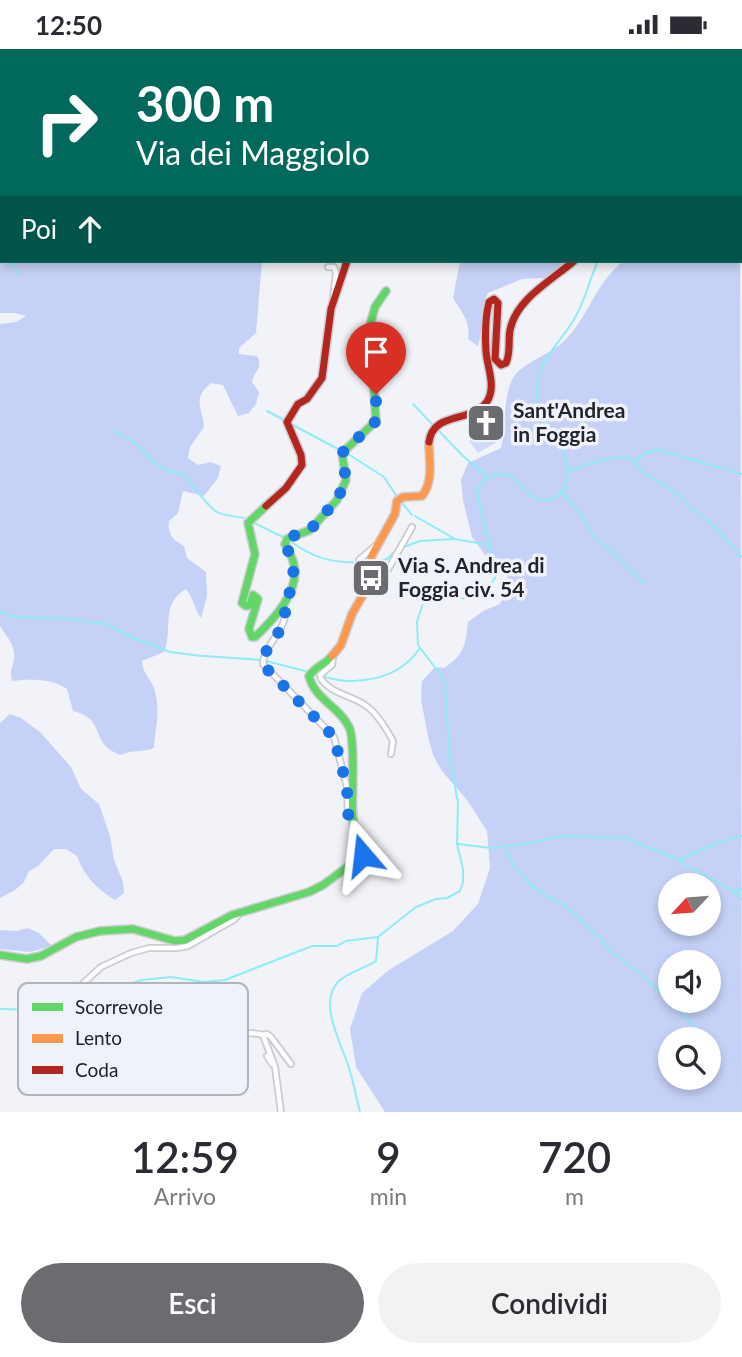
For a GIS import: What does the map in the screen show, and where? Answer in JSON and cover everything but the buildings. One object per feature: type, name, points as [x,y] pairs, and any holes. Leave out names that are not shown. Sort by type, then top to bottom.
[{"type":"street","points":[[333,304],[346,263]]},
{"type":"street","points":[[353,823],[351,730],[345,720],[314,691],[309,683],[309,676],[312,671],[324,665],[341,645],[352,614],[366,593],[372,576],[371,557],[395,514],[400,499],[422,496],[427,490],[430,481],[429,437],[434,428],[443,421],[474,412],[484,406],[490,396],[486,353],[489,302],[494,299],[498,303],[495,359],[501,365],[509,358],[510,329],[519,307],[572,263]]},
{"type":"street","points":[[328,267],[334,267],[336,273],[321,378],[315,390],[298,404],[287,422],[302,455],[302,465],[286,488],[248,523],[255,554],[242,603],[250,605],[253,595],[258,599],[256,615],[249,629],[252,636],[255,637],[272,621],[292,590],[295,566],[285,544],[287,538],[310,530],[337,500],[346,480],[342,453],[376,421],[370,325],[375,307],[386,292]]},
{"type":"street","points":[[372,569],[382,574],[389,569],[393,556],[412,527]]},
{"type":"street","points":[[359,560],[378,544]]},
{"type":"street","points":[[0,955],[27,959],[41,956],[76,937],[100,930],[133,929],[175,941],[185,940],[232,915],[309,892],[323,885],[363,855],[348,814],[347,787],[334,737],[263,664],[264,653],[281,628],[286,613],[283,605]]},
{"type":"street","points":[[333,656],[332,665],[320,675],[322,681],[333,691],[362,703],[373,711],[393,741],[391,754]]},
{"type":"street","points":[[85,983],[105,965],[140,949],[188,946],[238,915]]},
{"type":"street","points":[[248,1034],[267,1034],[290,1064]]},
{"type":"street","points":[[263,1035],[275,1067],[281,1112]]},
{"type":"street","points":[[267,1056],[275,1067]]},
{"type":"shaded area","points":[[0,263],[262,263],[256,333],[239,348],[239,354],[257,356],[259,360],[252,382],[259,392],[256,404],[249,413],[238,416],[223,385],[211,383],[205,389],[200,398],[204,427],[190,447],[188,458],[198,465],[210,462],[221,466],[218,478],[204,496],[183,491],[178,513],[169,521],[170,533],[184,546],[187,558],[206,572],[207,596],[201,618],[186,589],[178,595],[170,610],[164,652],[142,661],[157,700],[154,748],[121,755],[104,744],[91,720],[73,711],[67,689],[48,681],[12,681],[13,649],[0,626],[0,324],[16,322],[26,316],[0,313]]},
{"type":"shaded area","points":[[460,263],[564,263],[545,278],[522,279],[488,293],[483,307],[478,346],[468,339],[467,322],[453,298]]},
{"type":"shaded area","points":[[622,263],[740,263],[742,1112],[385,1112],[356,1067],[350,1029],[362,993],[389,970],[453,931],[478,904],[490,868],[487,831],[433,755],[421,700],[422,681],[435,667],[444,668],[460,654],[465,643],[468,622],[483,611],[500,604],[508,588],[507,569],[485,555],[472,537],[461,480],[468,463],[501,448],[507,397],[515,375],[572,333],[606,279]]},
{"type":"shaded area","points":[[494,426],[500,440],[478,453],[469,441]]},
{"type":"shaded area","points":[[10,714],[21,718],[40,732],[71,767],[81,789],[99,804],[110,836],[114,860],[123,882],[124,893],[115,900],[92,881],[77,856],[66,849],[54,849],[38,866],[29,871],[24,882],[0,898],[0,723]]},
{"type":"shaded area","points":[[28,928],[39,933],[52,946],[30,952],[0,949],[0,930],[16,931]]},
{"type":"waterway","points":[[13,263],[18,275]]},
{"type":"waterway","points":[[132,983],[171,977],[204,982],[225,980],[312,946],[337,946],[346,941],[378,937],[416,907],[436,899],[447,898],[460,891],[463,869],[457,844],[458,803],[449,754],[446,696],[443,678],[418,645],[417,622],[423,603],[430,599],[474,598],[487,590],[495,578],[477,493],[483,481],[504,474],[515,479],[534,497],[543,500],[556,497],[563,490],[568,473],[567,460],[542,415],[536,391],[537,381],[544,362],[577,314],[597,263]]},
{"type":"waterway","points":[[413,404],[434,426]]},
{"type":"waterway","points":[[267,411],[284,420]]},
{"type":"waterway","points":[[289,423],[340,450]]},
{"type":"waterway","points":[[438,430],[487,477]]},
{"type":"waterway","points":[[114,431],[135,443],[155,463],[168,471],[184,474],[214,510],[244,518]]},
{"type":"waterway","points":[[635,461],[647,452],[658,450],[742,474]]},
{"type":"waterway","points":[[345,452],[384,477],[398,498]]},
{"type":"waterway","points":[[568,471],[602,460],[618,457],[631,459],[644,473],[681,496],[689,507],[712,524],[742,557]]},
{"type":"waterway","points":[[561,491],[580,513],[596,540],[612,551],[644,583]]},
{"type":"waterway","points":[[401,502],[412,515]]},
{"type":"waterway","points":[[415,516],[455,539],[488,545]]},
{"type":"waterway","points":[[254,523],[285,538]]},
{"type":"waterway","points":[[401,548],[420,541],[454,539]]},
{"type":"waterway","points":[[290,541],[309,553],[327,559],[368,562]]},
{"type":"waterway","points":[[374,563],[387,559],[395,551]]},
{"type":"waterway","points":[[0,612],[16,617],[70,619],[106,624],[170,652],[202,656]]},
{"type":"waterway","points":[[322,676],[348,681],[376,678],[400,667],[420,648]]},
{"type":"waterway","points":[[204,656],[262,660]]},
{"type":"waterway","points":[[266,661],[309,672]]},
{"type":"waterway","points":[[458,844],[491,848],[561,836],[626,838],[676,859],[733,891],[742,900]]},
{"type":"waterway","points":[[679,860],[720,842],[742,836]]},
{"type":"waterway","points":[[505,847],[513,865],[531,885],[563,904],[600,938],[609,950],[646,978],[695,1027]]},
{"type":"waterway","points":[[734,891],[742,889]]},
{"type":"waterway","points":[[360,1112],[350,1071],[333,1023],[330,1001],[338,982],[376,961],[378,938]]},
{"type":"waterway","points":[[0,1009],[18,1009]]},
{"type":"traffic: fast","points":[[266,506],[248,523],[255,554],[242,603],[250,605],[253,595],[258,599],[249,629],[252,637],[277,614],[293,585],[294,565],[285,544],[287,539],[310,530],[337,500],[346,480],[342,453],[376,421],[370,325],[375,307],[386,291]]},
{"type":"traffic: fast","points":[[0,955],[27,959],[41,956],[76,937],[100,931],[133,929],[175,941],[185,940],[232,915],[309,892],[361,857],[361,847],[353,820],[353,757],[349,727],[316,691],[309,676],[332,656]]},
{"type":"traffic: slow","points":[[332,656],[341,645],[352,614],[371,581],[371,557],[395,514],[397,501],[403,497],[422,496],[426,490],[430,470],[429,442]]},
{"type":"traffic: jam","points":[[266,506],[286,488],[302,465],[301,455],[287,422],[298,404],[307,399],[322,378],[331,309],[346,263]]},
{"type":"traffic: jam","points":[[429,442],[438,425],[473,412],[488,400],[491,382],[485,333],[489,302],[494,299],[498,303],[495,359],[501,365],[508,359],[510,330],[519,309],[536,291],[571,263]]},
{"type":"place","name":"Sant'Andrea in Foggia","points":[[486,423]]},
{"type":"place","name":"Via S. Andrea di Foggia civ. 54","points":[[371,578]]},
{"type":"route","points":[[363,855],[348,814],[347,787],[334,737],[267,669],[263,658],[281,628],[286,613],[283,605],[292,590],[295,566],[285,544],[287,538],[310,530],[337,500],[346,480],[342,453],[376,421],[376,394]]}]
